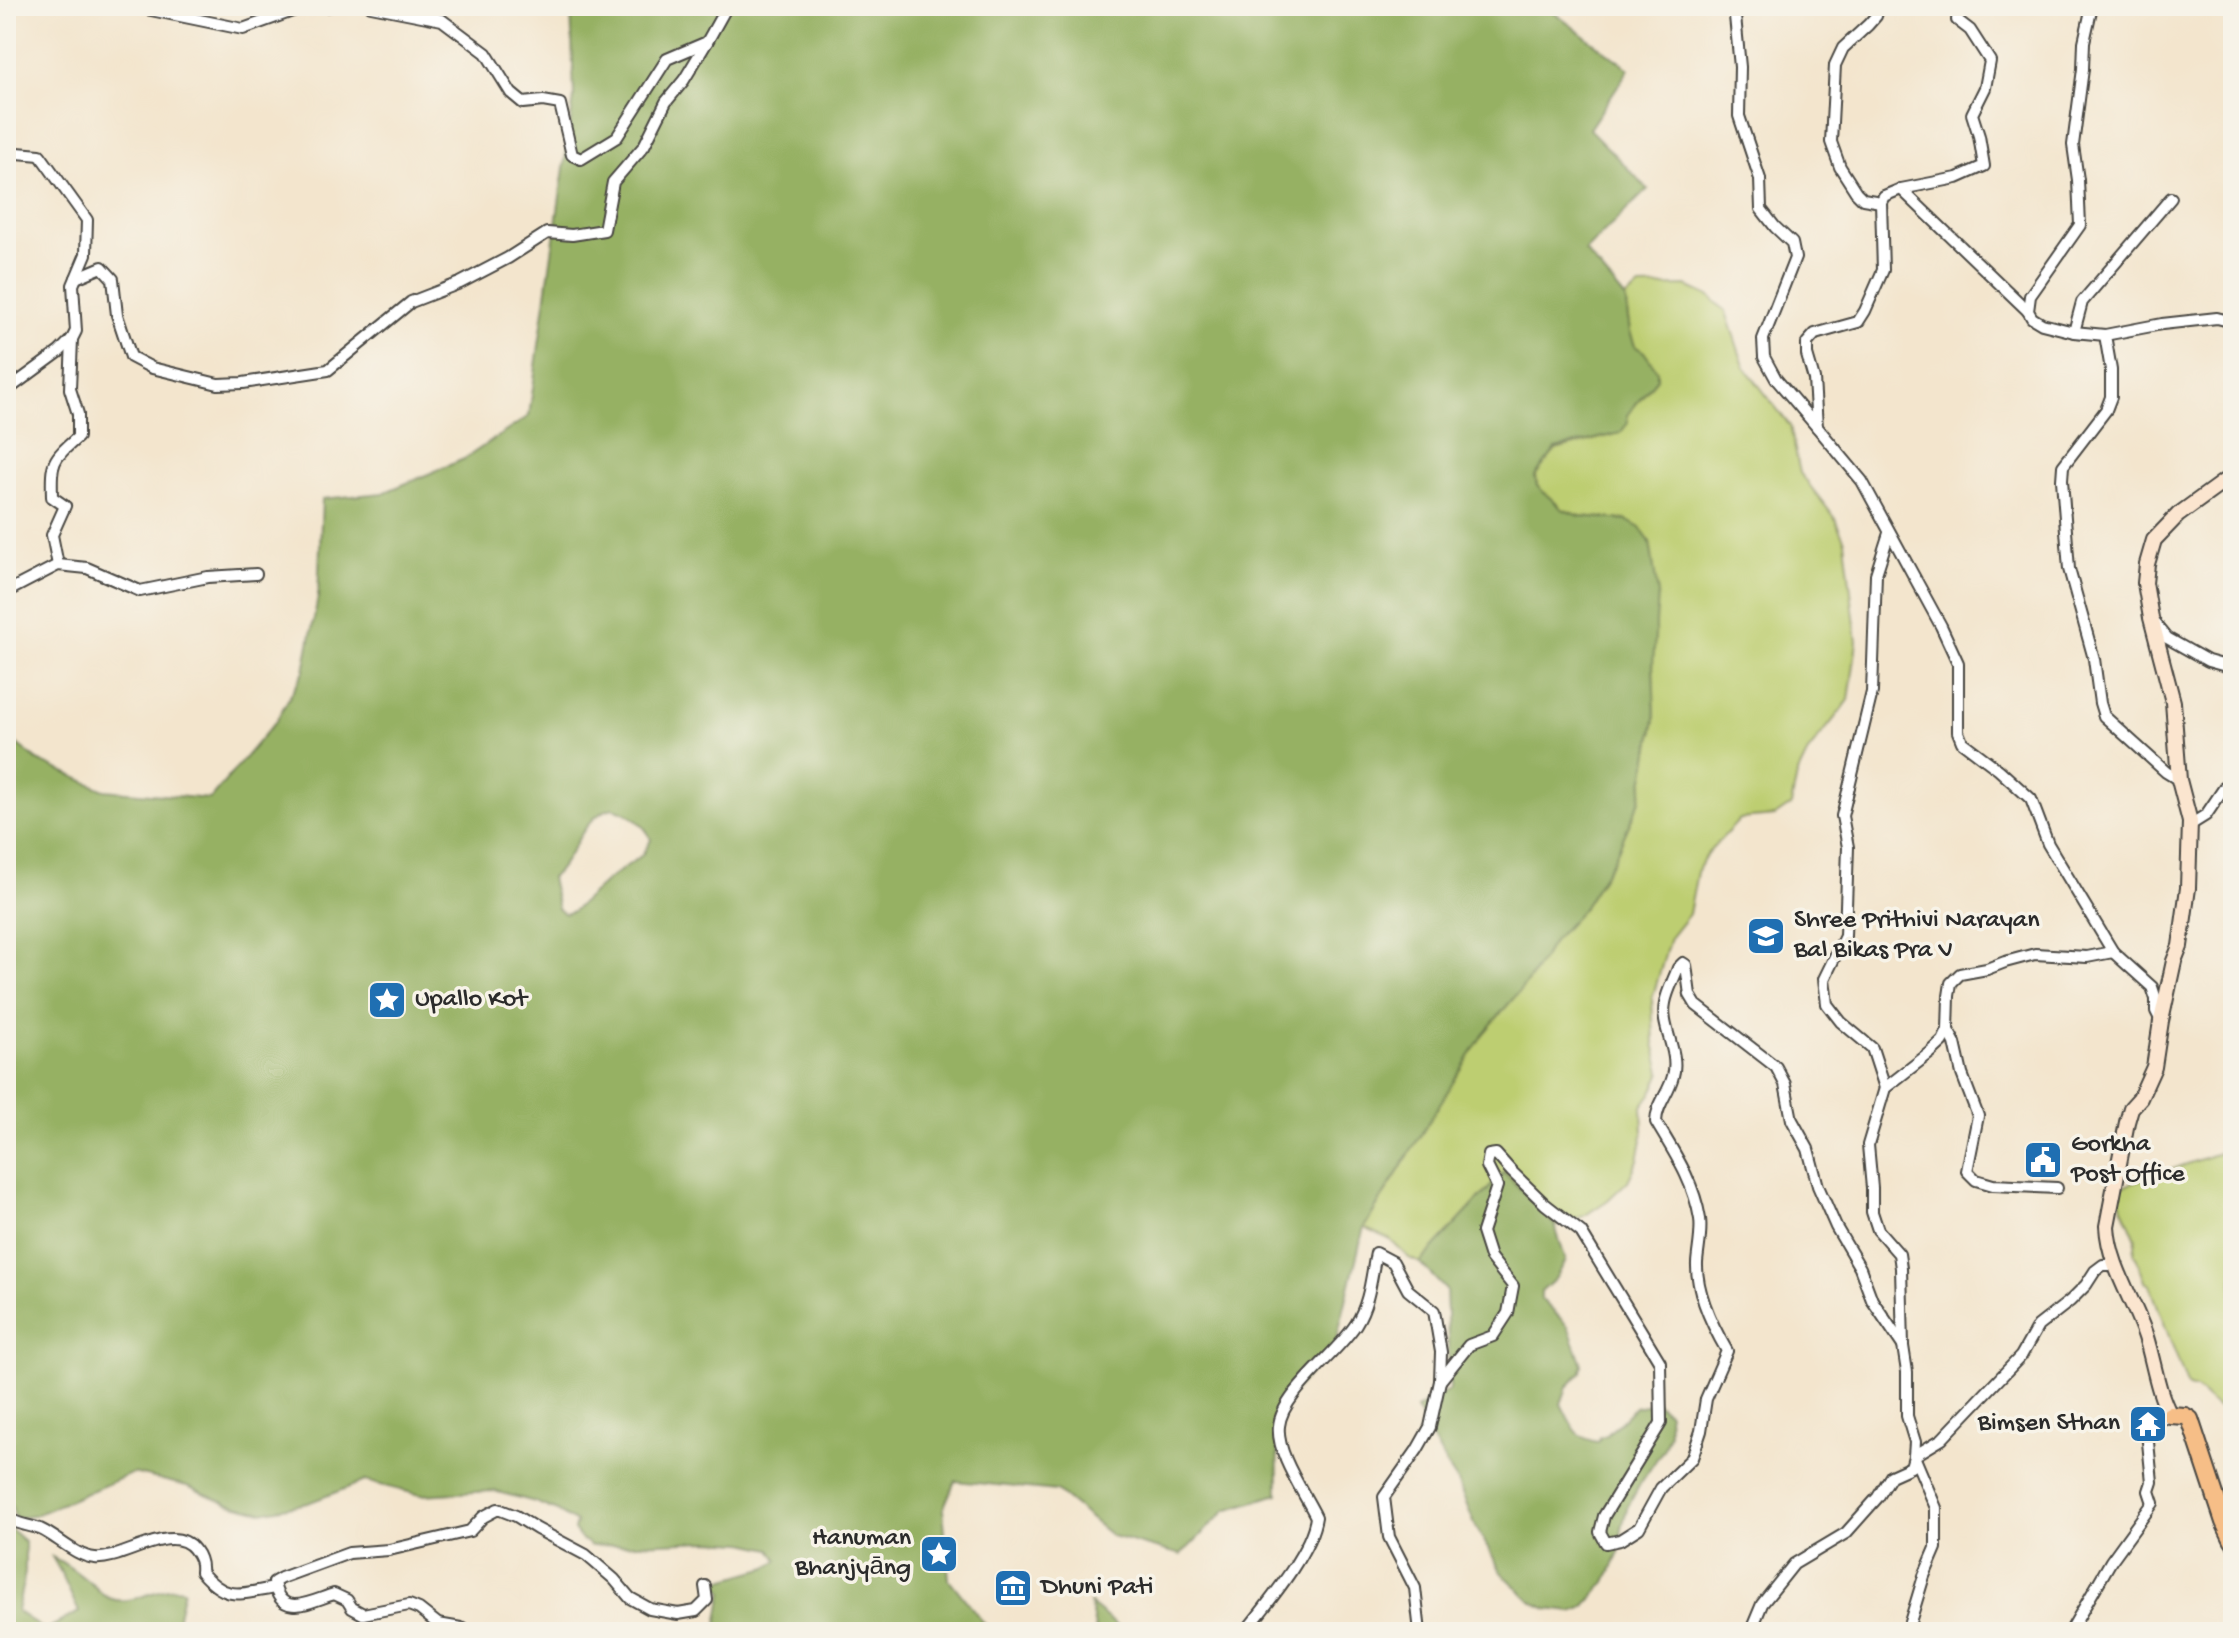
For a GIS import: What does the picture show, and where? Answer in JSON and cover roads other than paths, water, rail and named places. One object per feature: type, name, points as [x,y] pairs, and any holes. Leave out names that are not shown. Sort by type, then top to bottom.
[{"type":"main road","points":[[2170,1415],[2190,1419],[2233,1541]]},
{"type":"street","points":[[137,6],[243,29],[301,8],[332,6]]},
{"type":"street","points":[[371,6],[442,20],[486,53],[511,93],[523,103],[543,101],[560,104],[572,155],[581,159],[617,137],[667,59],[707,42]]},
{"type":"street","points":[[76,278],[102,267],[113,279],[117,315],[131,357],[152,368],[218,384],[328,370],[411,302],[472,277],[547,233],[572,235],[604,230],[613,182],[644,146],[666,102],[684,80],[727,6]]},
{"type":"street","points":[[1734,6],[1740,67],[1739,116],[1760,179],[1761,209],[1792,243],[1795,258],[1763,339],[1764,357],[1776,379],[1862,481],[1941,626],[1958,663],[1958,732],[1962,742],[2031,799],[2048,844],[2113,952],[2152,987],[2161,1021]]},
{"type":"street","points":[[1879,6],[1876,16],[1843,48],[1835,65],[1831,142],[1840,167],[1856,192],[1863,199],[1881,202]]},
{"type":"street","points":[[1817,427],[1814,379],[1807,343],[1815,334],[1858,322],[1865,311],[1883,270],[1881,202],[1884,196],[1901,189],[1957,178],[1984,166],[1972,114],[1985,88],[1990,61],[1970,30],[1957,20],[1959,6]]},
{"type":"street","points":[[2028,311],[2030,296],[2080,225],[2073,145],[2084,42],[2092,6]]},
{"type":"street","points":[[6,152],[40,155],[87,220],[86,254],[73,285],[76,331],[59,352],[6,391]]},
{"type":"street","points":[[1901,189],[2032,318],[2042,324],[2105,335],[2217,318],[2233,322]]},
{"type":"street","points":[[2074,332],[2082,302],[2171,198]]},
{"type":"street","points":[[2105,335],[2111,370],[2111,397],[2106,410],[2063,466],[2062,499],[2069,569],[2094,659],[2104,716],[2179,780]]},
{"type":"street","points":[[58,565],[52,535],[65,506],[52,497],[51,474],[56,456],[78,437],[78,414],[70,389],[72,339]]},
{"type":"street","points":[[2070,1632],[2111,1561],[2153,1503],[2149,1491],[2152,1482],[2147,1432],[2155,1423],[2170,1415],[2164,1404],[2144,1332],[2115,1265],[2107,1226],[2123,1135],[2131,1108],[2140,1098],[2154,1067],[2161,1021],[2180,946],[2188,888],[2190,825],[2179,780],[2173,702],[2145,583],[2147,564],[2154,540],[2178,515],[2233,475]]},
{"type":"street","points":[[1885,1088],[1872,1048],[1841,1022],[1827,1004],[1824,979],[1845,936],[1848,847],[1842,816],[1872,692],[1876,574],[1889,533]]},
{"type":"street","points":[[6,592],[58,565],[87,568],[140,591],[208,577],[256,574]]},
{"type":"street","points":[[2151,618],[2167,638],[2208,661],[2233,668]]},
{"type":"street","points":[[2190,825],[2206,815],[2233,775]]},
{"type":"street","points":[[1747,1632],[1752,1628],[1762,1604],[1794,1564],[1846,1533],[1878,1497],[1891,1476],[1911,1467],[1914,1456],[1915,1442],[1907,1416],[1899,1254],[1878,1230],[1872,1212],[1868,1145],[1885,1088],[1943,1041],[1948,1030],[1951,983],[1960,974],[2035,954],[2087,957],[2113,952]]},
{"type":"street","points":[[1440,1381],[1469,1345],[1493,1336],[1508,1313],[1513,1286],[1490,1257],[1482,1232],[1497,1186],[1487,1166],[1489,1155],[1496,1154],[1545,1204],[1581,1232],[1660,1362],[1661,1423],[1604,1516],[1600,1532],[1606,1543],[1620,1540],[1639,1528],[1661,1488],[1692,1458],[1701,1431],[1706,1399],[1727,1351],[1705,1306],[1697,1266],[1700,1221],[1688,1176],[1656,1122],[1656,1113],[1673,1077],[1675,1056],[1664,1004],[1678,968],[1683,963],[1686,965],[1690,995],[1696,1005],[1776,1067],[1785,1084],[1792,1120],[1808,1149],[1818,1186],[1836,1227],[1860,1268],[1872,1300],[1903,1346]]},
{"type":"street","points":[[1948,1030],[1959,1054],[1962,1074],[1978,1116],[1967,1171],[1976,1180],[1993,1185],[2057,1188]]},
{"type":"street","points":[[1245,1632],[1291,1571],[1315,1527],[1316,1517],[1283,1450],[1278,1427],[1285,1405],[1356,1323],[1367,1302],[1376,1253],[1393,1262],[1408,1290],[1434,1311],[1441,1352],[1440,1381],[1430,1427],[1384,1497],[1389,1537],[1415,1588],[1420,1632]]},
{"type":"street","points":[[1914,1456],[1942,1439],[2021,1356],[2038,1326],[2070,1301],[2095,1271],[2103,1265],[2115,1265]]},
{"type":"street","points":[[1907,1632],[1936,1548],[1936,1508],[1914,1456]]},
{"type":"street","points":[[471,1632],[438,1624],[409,1605],[363,1614],[352,1608],[347,1600],[334,1594],[301,1606],[291,1606],[275,1588],[276,1580],[349,1553],[389,1550],[470,1531],[483,1517],[498,1509],[586,1555],[614,1579],[630,1598],[650,1609],[678,1614],[696,1611],[707,1600],[705,1586]]},
{"type":"street","points":[[6,1516],[13,1522],[40,1529],[92,1558],[167,1539],[181,1539],[193,1547],[202,1563],[201,1572],[222,1590],[237,1595],[275,1588]]},
{"type":"place","name":"Shree Prithivi Narayan Bal Bikas Pra V","points":[[1766,936]]},
{"type":"place","name":"Upallo Kot","points":[[387,1000]]},
{"type":"place","name":"Gorkha Post Office","points":[[2043,1160]]},
{"type":"place","name":"Bimsen Sthan","points":[[2148,1424]]},
{"type":"place","name":"Hanuman Bhanjyāng","points":[[939,1554]]},
{"type":"place","name":"Dhuni Pati","points":[[1013,1588]]}]
